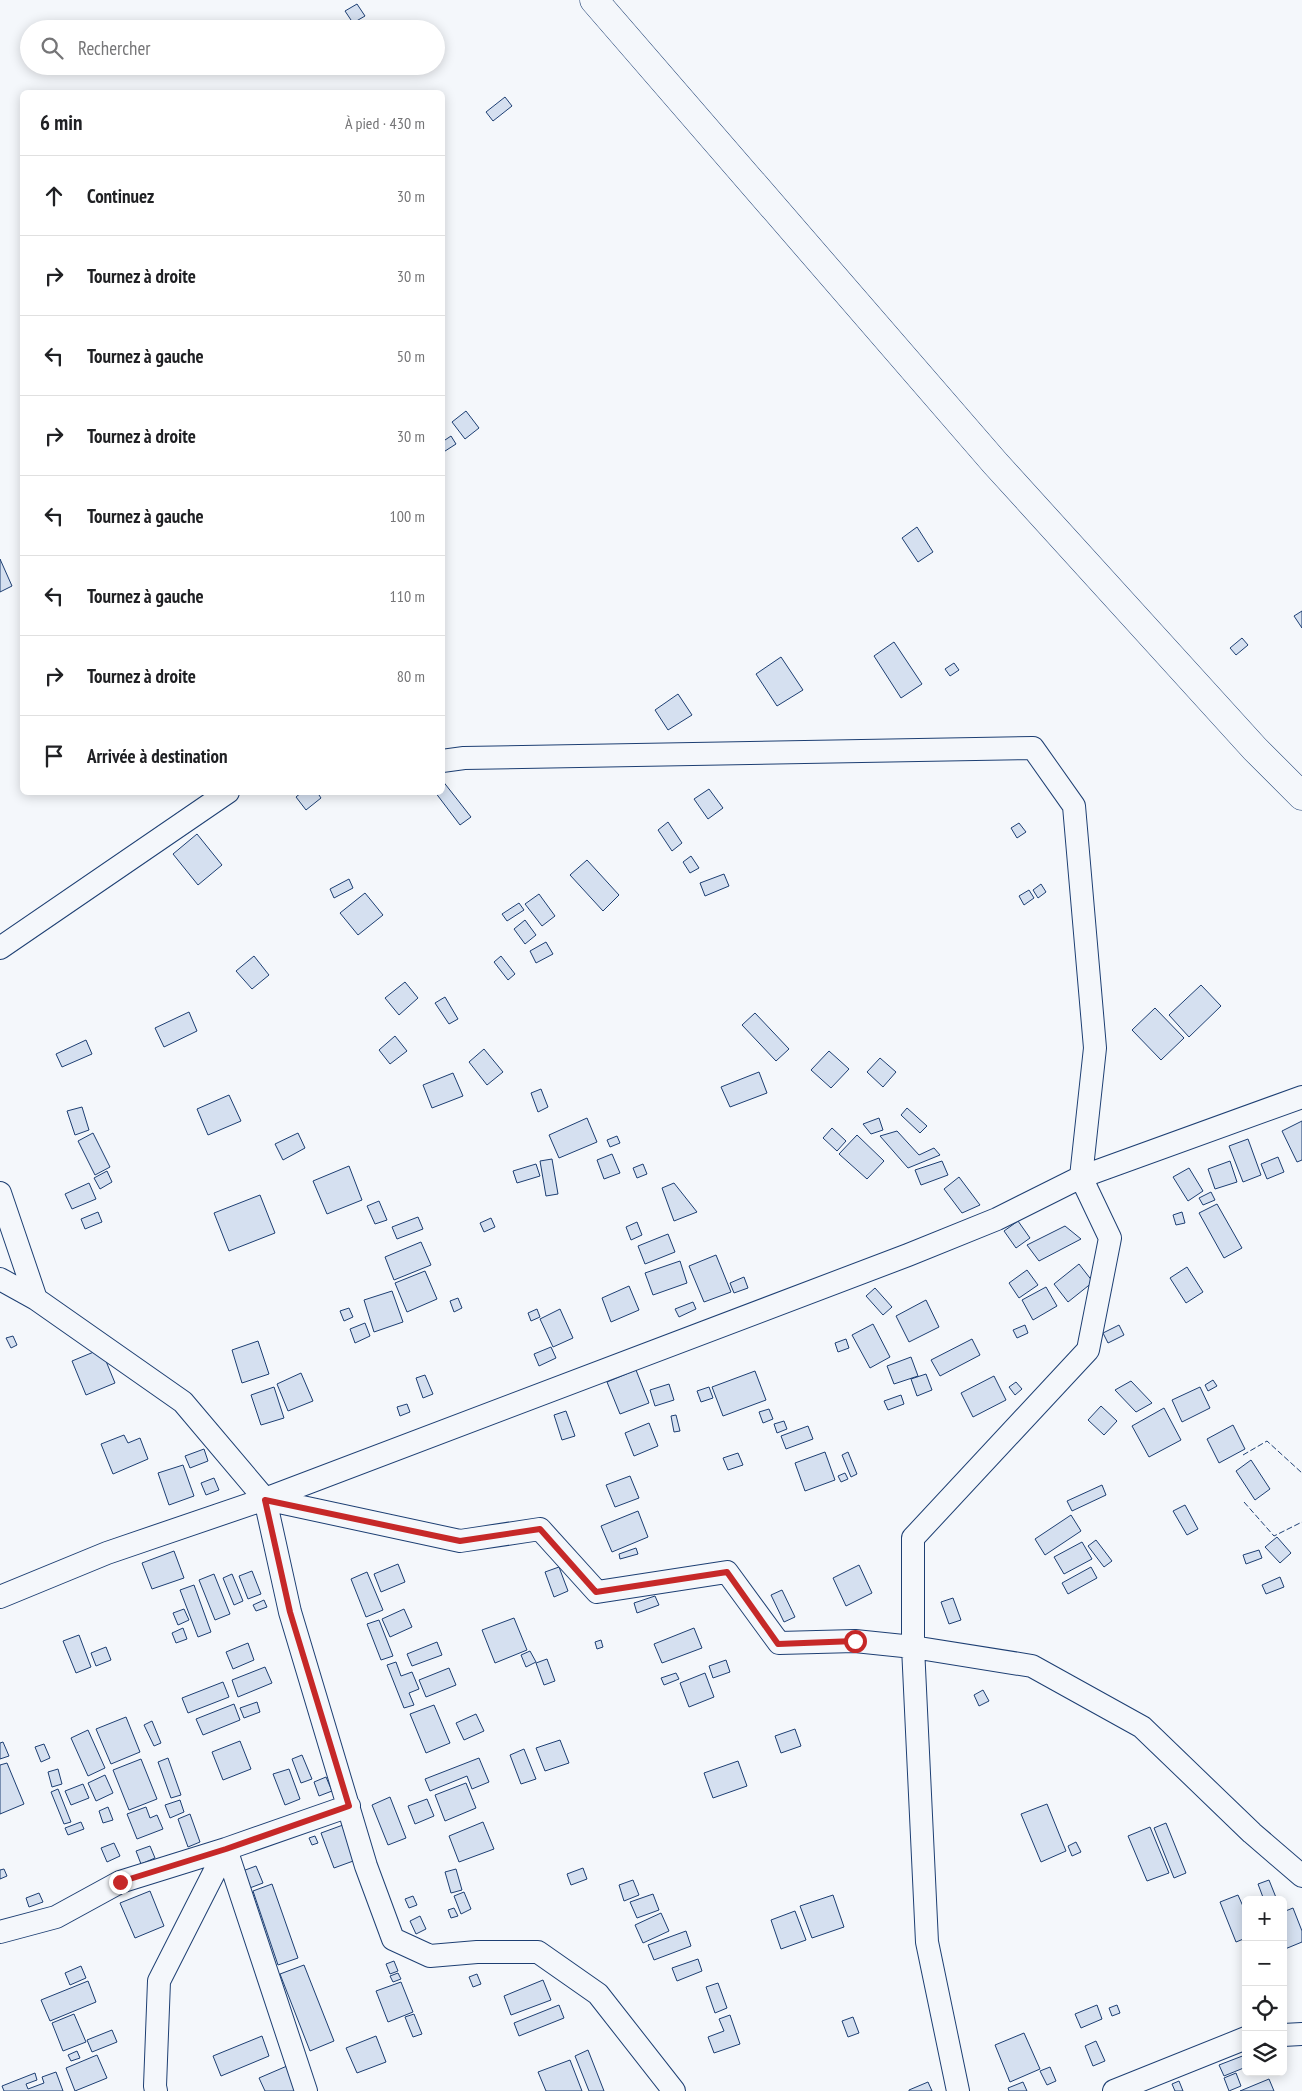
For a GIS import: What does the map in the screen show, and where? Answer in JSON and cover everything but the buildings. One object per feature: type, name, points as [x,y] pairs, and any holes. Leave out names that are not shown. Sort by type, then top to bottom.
[{"type":"main road","points":[[594,0],[995,464],[1255,749],[1302,796]]},
{"type":"street","points":[[445,761],[464,758],[1033,748],[1074,806],[1095,1048],[1081,1177],[1110,1238],[1088,1350],[913,1538],[914,1647],[927,1942],[958,2091]]},
{"type":"street","points":[[0,948],[224,795]]},
{"type":"street","points":[[0,1597],[107,1553],[265,1500],[908,1255],[997,1219],[1081,1177],[1302,1097]]},
{"type":"street","points":[[0,1193],[36,1299]]},
{"type":"street","points":[[0,1279],[36,1299],[183,1402],[265,1500],[290,1612],[366,1866],[393,1939],[430,1956],[476,1952],[538,1952],[598,1994],[674,2091]]},
{"type":"street","points":[[265,1500],[460,1541],[540,1529],[596,1592],[727,1572],[778,1644],[855,1641],[914,1647],[1032,1666],[1142,1727],[1252,1833],[1302,1876]]},
{"type":"street","points":[[0,1932],[56,1917],[120,1882],[226,1849],[349,1806]]},
{"type":"street","points":[[156,2091],[159,1981],[226,1849]]},
{"type":"street","points":[[226,1849],[306,2091]]},
{"type":"street","points":[[1287,2035],[1302,2034]]},
{"type":"street","points":[[1114,2091],[1242,2040]]},
{"type":"fence","points":[[1243,1455],[1267,1441],[1302,1473]]},
{"type":"fence","points":[[1244,1502],[1274,1536],[1302,1522]]},
{"type":"route","points":[[120,1882],[226,1849],[349,1806],[290,1612],[265,1500],[460,1541],[540,1529],[596,1592],[727,1572],[778,1644],[855,1641]]}]
